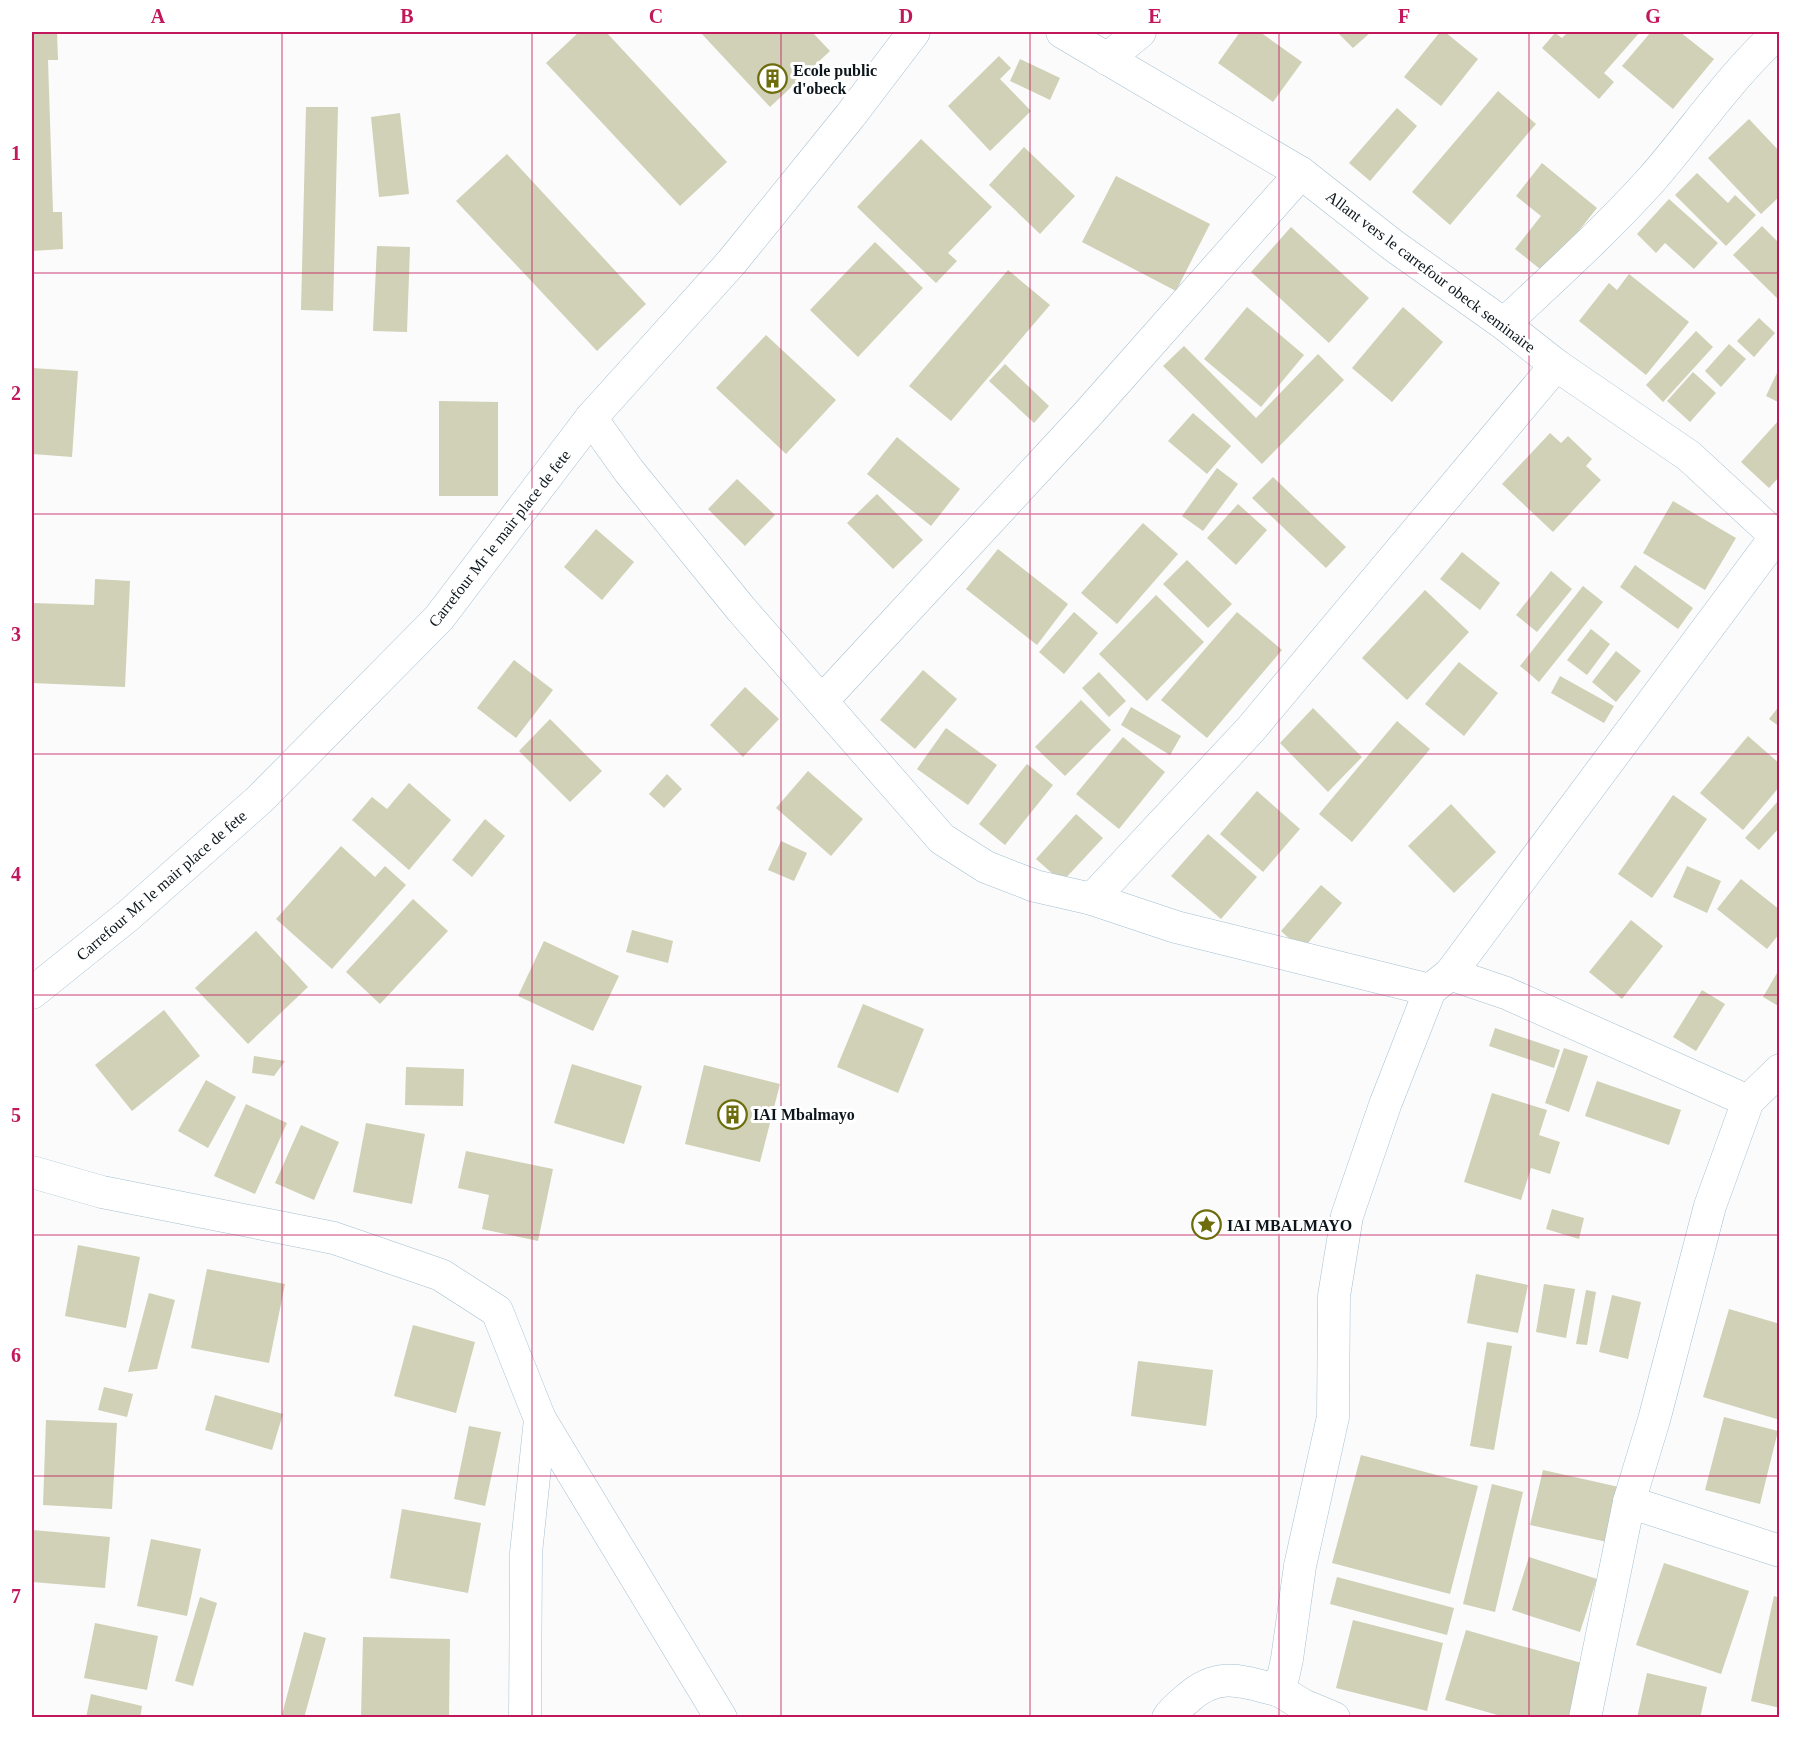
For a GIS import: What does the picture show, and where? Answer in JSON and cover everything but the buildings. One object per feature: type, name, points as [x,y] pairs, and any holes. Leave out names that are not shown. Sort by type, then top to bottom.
[{"type":"street","name":"Carrefour Mr le mair place de fete","points":[[32,993],[129,915],[260,799],[439,618],[591,418],[731,263],[850,116],[914,32]]},
{"type":"street","name":"Allant vers le carrefour obeck seminaire","points":[[1062,32],[1301,173],[1394,246],[1556,364],[1689,456],[1778,536]]},
{"type":"street","points":[[1107,59],[1140,32]]},
{"type":"street","points":[[1504,324],[1614,219],[1779,32]]},
{"type":"street","points":[[822,701],[1085,417],[1301,173]]},
{"type":"street","points":[[1092,899],[1250,730],[1556,364]]},
{"type":"street","points":[[591,418],[629,471],[733,600],[942,839],[986,867],[1035,886],[1092,899],[1176,927],[1440,982],[1506,993],[1748,1101]]},
{"type":"street","points":[[1280,1691],[1287,1659],[1299,1566],[1333,1417],[1334,1296],[1347,1216],[1385,1105],[1440,982],[1778,536]]},
{"type":"street","points":[[1585,1718],[1629,1502],[1654,1420],[1710,1206],[1748,1101],[1779,1070]]},
{"type":"street","points":[[32,1172],[102,1192],[334,1238],[441,1275],[497,1311],[540,1419],[721,1718]]},
{"type":"street","points":[[525,1718],[526,1552],[540,1419]]},
{"type":"street","points":[[1629,1502],[1779,1551]]},
{"type":"street","points":[[1168,1718],[1200,1687],[1217,1680],[1238,1680],[1280,1691],[1303,1705],[1335,1718]]},
{"type":"place","name":"Ecole public d'obeck","points":[[772,79]]},
{"type":"place","name":"IAI Mbalmayo","points":[[732,1114]]},
{"type":"place","name":"IAI MBALMAYO","points":[[1206,1225]]}]
